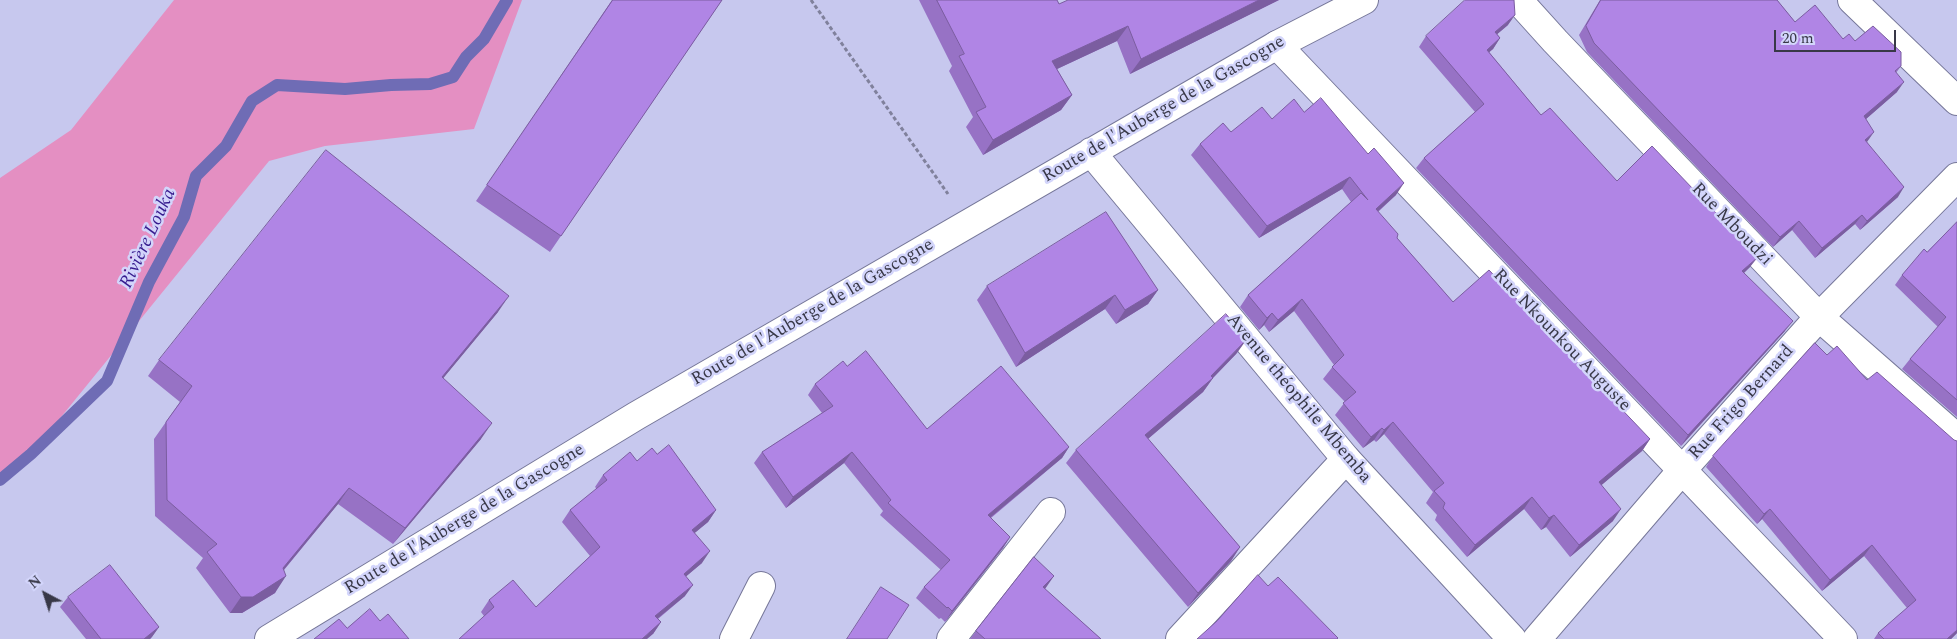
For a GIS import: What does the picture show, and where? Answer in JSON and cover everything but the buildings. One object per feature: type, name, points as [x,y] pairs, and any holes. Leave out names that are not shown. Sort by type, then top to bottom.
[{"type":"street","name":"Route de l'Auberge de la Gascogne","points":[[270,639],[636,416],[1277,45],[1364,0]]},
{"type":"street","name":"Rue Mboudzi","points":[[1518,0],[1819,317],[1957,438]]},
{"type":"street","points":[[1852,0],[1957,101]]},
{"type":"street","name":"Rue Nkounkou Auguste","points":[[1277,45],[1843,639]]},
{"type":"street","name":"Avenue théophile Mbemba","points":[[1091,152],[1346,459],[1512,639]]},
{"type":"street","name":"Rue Frigo Bernard","points":[[1537,639],[1683,470],[1819,317],[1957,177]]},
{"type":"street","points":[[1180,639],[1346,459]]},
{"type":"street","points":[[951,639],[1051,512]]},
{"type":"street","points":[[734,639],[761,586]]},
{"type":"path","points":[[811,0],[968,223]]},
{"type":"shaded area","points":[[174,0],[522,0],[474,129],[325,146],[269,161],[31,454],[0,484],[0,178],[71,130]]},
{"type":"waterway","name":"Rivière Louka","points":[[0,480],[31,454],[107,381],[149,282],[184,217],[196,176],[226,146],[252,101],[277,85],[345,89],[430,84],[453,77],[466,57],[484,39],[507,0]]}]
